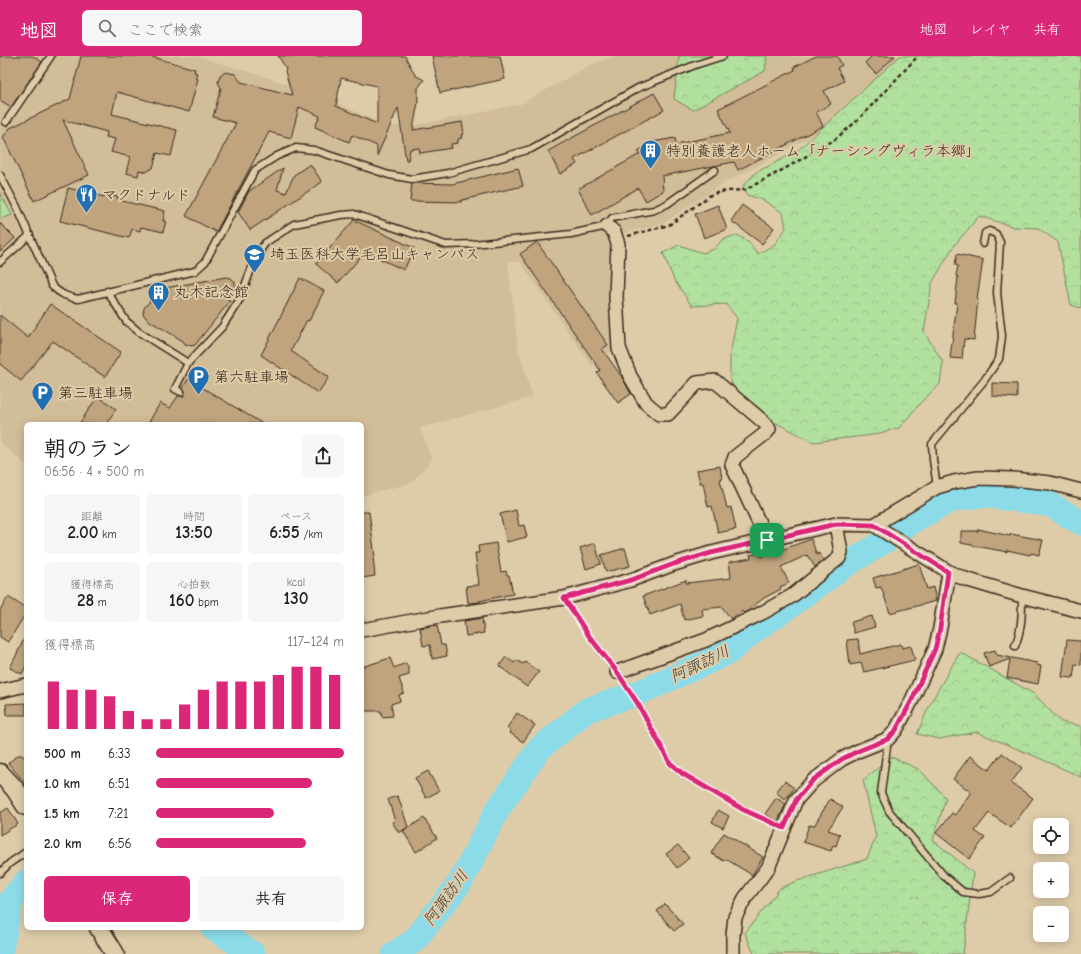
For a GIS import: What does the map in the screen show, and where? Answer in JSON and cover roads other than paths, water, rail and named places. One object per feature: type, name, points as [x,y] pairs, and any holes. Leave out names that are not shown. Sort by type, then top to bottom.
[{"type":"street","points":[[607,226],[614,232],[618,244],[616,297],[619,348],[630,376],[646,403],[658,414],[668,414],[697,383],[715,381],[766,424],[769,429],[735,457],[732,465],[767,540]]},
{"type":"street","points":[[874,525],[937,487],[978,478],[1013,479],[1050,483],[1081,491]]},
{"type":"street","points":[[617,672],[706,640],[762,613],[792,596],[839,558],[841,552],[836,524]]},
{"type":"street","points":[[364,630],[440,616],[564,598],[631,580],[674,564],[711,553],[836,524],[874,525],[948,572],[965,579],[1022,596],[1081,611]]},
{"type":"street","points":[[733,954],[735,917],[745,898],[768,868],[796,800],[813,780],[842,759],[888,739],[896,730],[911,702],[935,649],[940,628],[948,572]]},
{"type":"street","points":[[0,691],[24,685]]},
{"type":"street","points":[[0,773],[24,803]]},
{"type":"street","points":[[100,930],[115,954]]},
{"type":"lane","points":[[6,122],[51,56]]},
{"type":"lane","points":[[0,174],[30,235],[52,286],[66,297],[78,299],[195,271],[205,262],[255,170],[277,156],[296,148],[314,150],[389,175],[412,179],[448,173],[532,149],[638,88],[723,56]]},
{"type":"lane","points":[[181,392],[175,389],[188,363],[222,327],[240,299],[256,259],[266,243],[294,224],[354,214],[446,245],[473,244],[571,234],[607,226],[612,218],[654,210],[667,204],[715,170]]},
{"type":"lane","points":[[937,487],[932,444],[983,382],[999,359],[1002,336],[997,293],[1000,242],[996,234],[989,232],[985,234],[983,244]]},
{"type":"lane","points":[[0,262],[30,235]]},
{"type":"lane","points":[[107,291],[126,321],[138,332],[188,363]]},
{"type":"lane","points":[[1015,646],[1020,635],[1022,621],[1022,596]]},
{"type":"lane","points":[[888,739],[881,793],[889,811],[944,876],[963,892],[980,894],[991,892],[1010,878]]},
{"type":"lane","points":[[0,873],[10,863],[24,853]]},
{"type":"waterway","name":"阿諏訪川","points":[[394,954],[414,941],[460,883],[498,809],[539,749],[587,710],[636,694],[729,652],[755,630],[843,567],[883,542],[914,520],[951,500],[983,495],[1049,504],[1081,523]]},
{"type":"waterway","name":"阿諏訪川","points":[[0,954],[11,900],[24,884]]},
{"type":"waterway","name":"阿諏訪川","points":[[216,930],[253,954]]},
{"type":"place","name":"特別養護老人ホーム「ナーシングヴィラ本郷」","points":[[650,170]]},
{"type":"place","name":"マクドナルド","points":[[87,214]]},
{"type":"place","name":"埼玉医科大学毛呂山キャンパス","points":[[255,274]]},
{"type":"place","name":"丸木記念館","points":[[158,312]]},
{"type":"place","name":"第六駐車場","points":[[198,396]]},
{"type":"place","name":"第三駐車場","points":[[42,412]]}]
